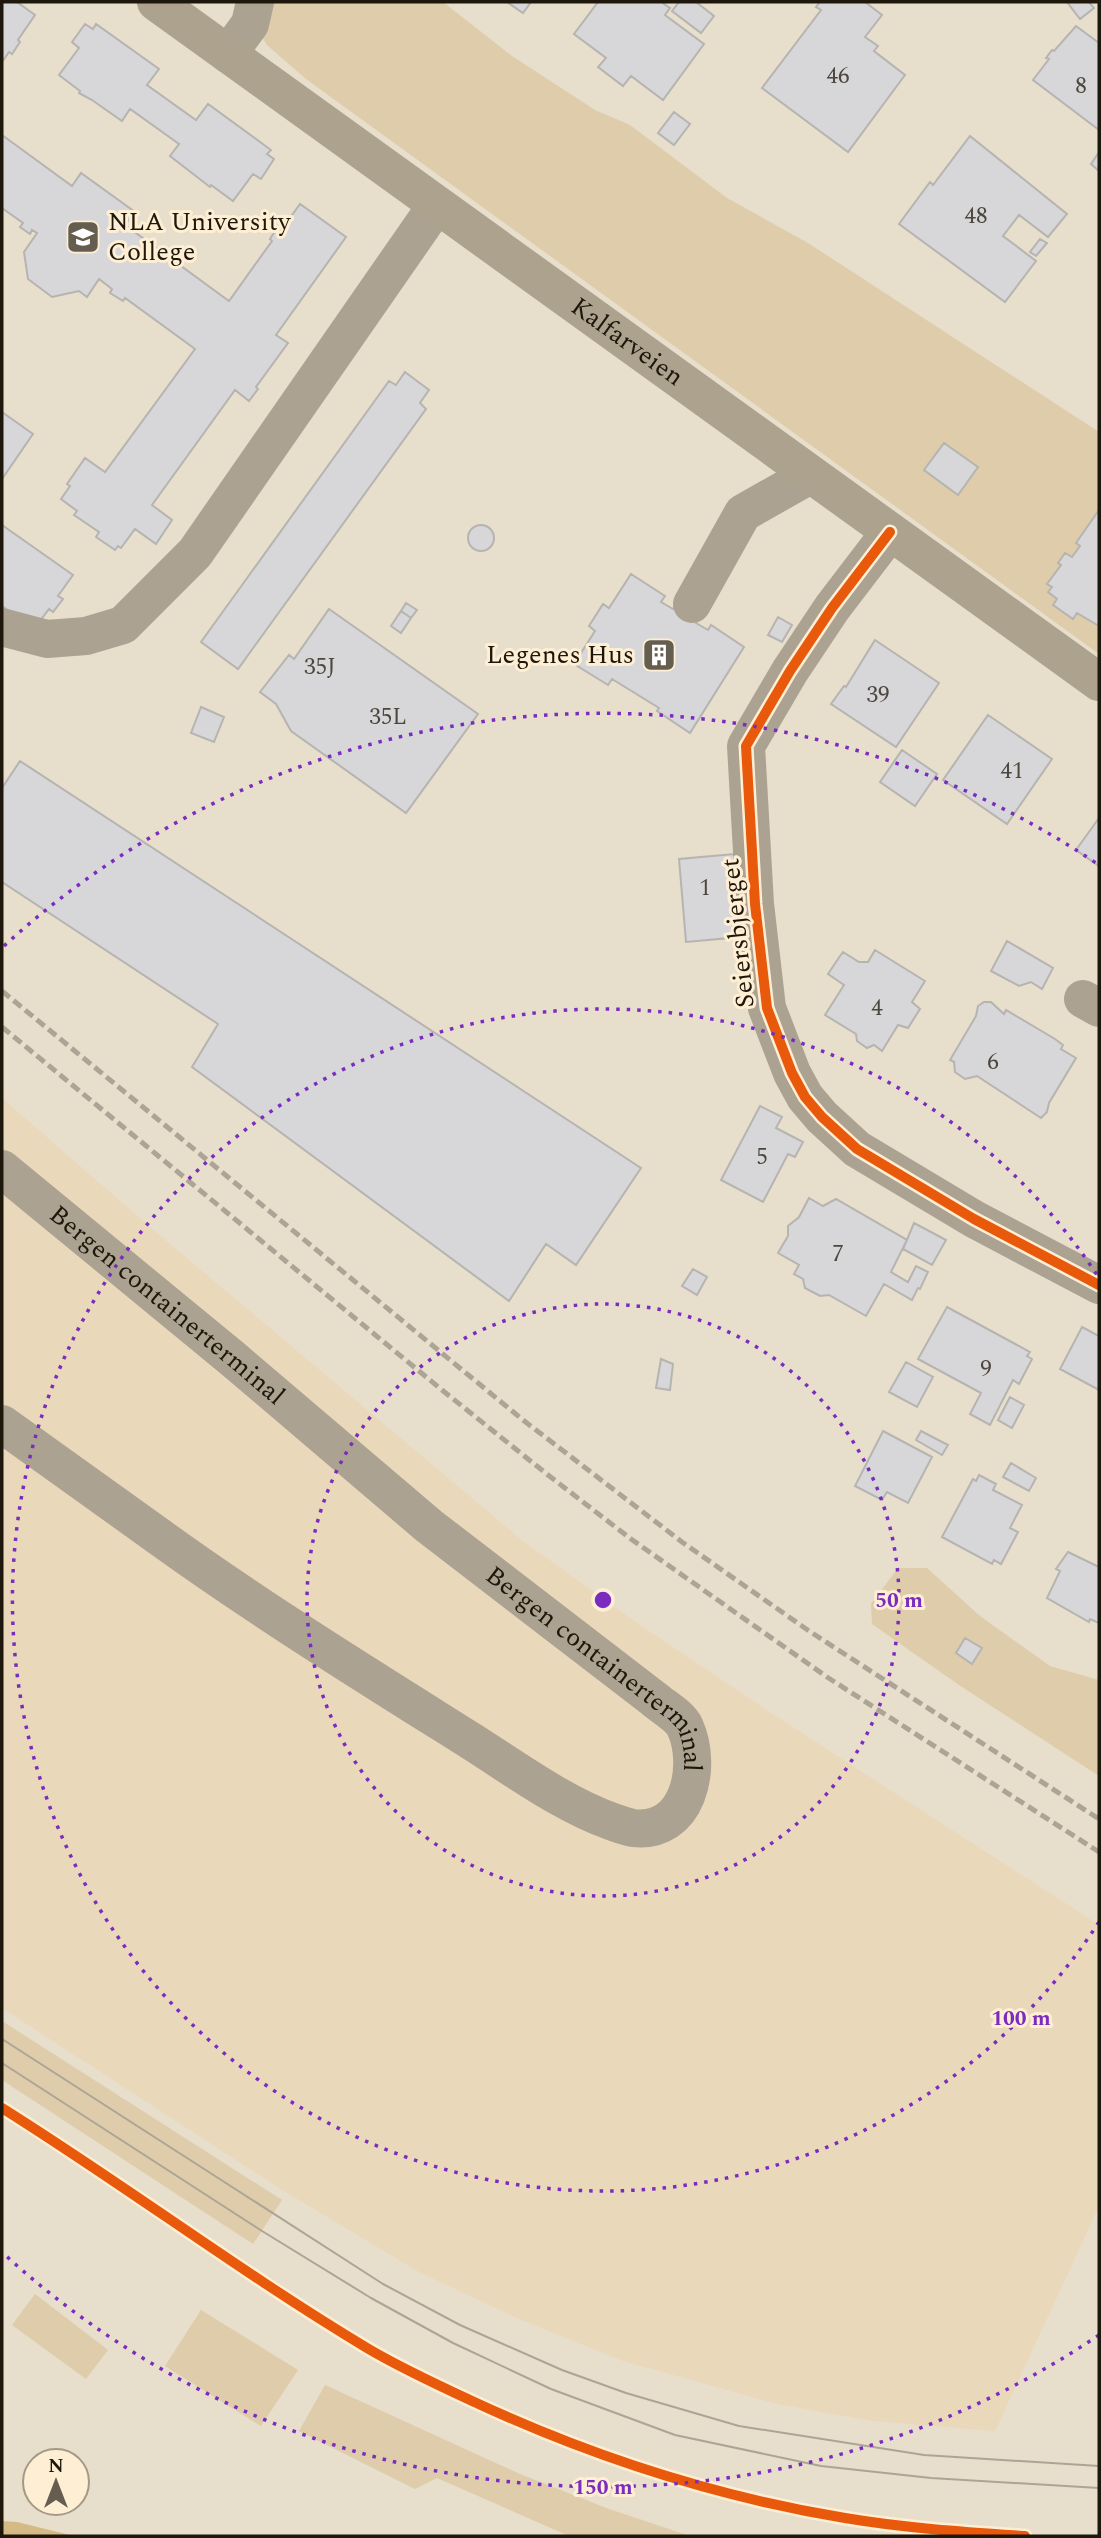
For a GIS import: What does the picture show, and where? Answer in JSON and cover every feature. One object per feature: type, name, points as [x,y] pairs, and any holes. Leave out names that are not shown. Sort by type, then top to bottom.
[{"type":"main road","name":"Kalfarveien","points":[[156,2],[1099,682]]},
{"type":"street","points":[[228,54],[250,24],[249,6]]},
{"type":"street","points":[[2,627],[47,639],[86,636],[123,625],[195,553],[436,206]]},
{"type":"street","points":[[692,604],[743,513],[810,475]]},
{"type":"street","name":"Seiersbjerget","points":[[890,532],[832,608],[790,671],[746,746],[755,904],[766,1008],[792,1073],[805,1097],[822,1117],[857,1149],[974,1219],[1099,1285]]},
{"type":"street","name":"Bergen containerterminal","points":[[2,1169],[233,1359],[429,1526],[684,1724],[692,1748],[693,1776],[684,1802],[670,1818],[657,1826],[634,1828],[594,1815],[518,1772],[300,1633],[2,1424]]},
{"type":"shaded area","points":[[268,2],[443,2],[512,56],[595,110],[630,125],[727,198],[808,243],[1099,432],[1099,654],[306,79],[267,45],[261,36]]},
{"type":"shaded area","points":[[2,1098],[151,1228],[523,1541],[637,1623],[771,1713],[1099,1925],[1099,2206],[995,2431],[873,2421],[777,2404],[623,2361],[521,2320],[419,2272],[279,2188],[2,2008]]},
{"type":"shaded area","points":[[898,1568],[927,1568],[980,1616],[1050,1666],[1099,1680],[1099,1776],[959,1685],[872,1624],[871,1604]]},
{"type":"shaded area","points":[[2,2021],[282,2200],[253,2244],[2,2080]]},
{"type":"shaded area","points":[[35,2294],[108,2350],[86,2379],[12,2325]]},
{"type":"shaded area","points":[[201,2310],[298,2370],[261,2426],[165,2366]]},
{"type":"shaded area","points":[[325,2385],[520,2474],[609,2509],[690,2536],[569,2536],[437,2478],[415,2489],[299,2431]]},
{"type":"shaded area","points":[[2,2521],[17,2522],[74,2536],[2,2536]]},
{"type":"building","points":[[2,2],[17,2],[35,15],[12,54],[9,52],[2,62]]},
{"type":"building","points":[[507,2],[531,2],[523,13]]},
{"type":"building","points":[[598,2],[661,2],[670,8],[665,15],[704,44],[663,100],[631,76],[623,86],[598,67],[606,58],[574,34]]},
{"type":"building","points":[[679,2],[696,2],[714,16],[701,33],[672,11]]},
{"type":"building","points":[[820,2],[865,2],[882,15],[865,37],[878,46],[874,51],[905,75],[848,152],[762,88],[821,10],[816,7]]},
{"type":"building","points":[[1067,2],[1089,2],[1094,8],[1080,19]]},
{"type":"building","points":[[85,24],[93,29],[96,24],[159,69],[147,85],[196,120],[208,104],[271,150],[267,154],[274,159],[261,179],[253,174],[233,201],[170,156],[179,144],[130,109],[122,121],[79,93],[80,91],[59,75],[79,48],[72,42]]},
{"type":"building","points":[[1076,26],[1099,43],[1099,130],[1033,80],[1049,59],[1046,58],[1052,50],[1054,51]]},
{"type":"building","points":[[674,112],[690,124],[674,145],[658,133]]},
{"type":"building","points":[[2,135],[72,186],[81,173],[135,212],[125,225],[229,301],[272,241],[270,239],[278,226],[282,229],[300,204],[346,237],[276,335],[288,343],[256,387],[258,389],[249,401],[235,390],[152,505],[172,520],[156,544],[135,529],[121,548],[118,546],[115,550],[96,537],[99,532],[74,515],[77,511],[61,499],[70,486],[67,484],[85,458],[105,472],[195,349],[125,298],[123,301],[110,293],[112,289],[99,279],[87,297],[79,291],[52,297],[28,279],[24,252],[37,233],[32,230],[30,234],[20,227],[23,223],[2,208]]},
{"type":"building","points":[[970,136],[1067,214],[1048,237],[1019,215],[1003,236],[1036,261],[1005,302],[899,224],[930,182],[933,185]]},
{"type":"building","points":[[1099,152],[1099,171],[1091,164]]},
{"type":"building","points":[[1040,239],[1047,243],[1036,256],[1030,252]]},
{"type":"building","points":[[405,372],[429,390],[420,403],[426,409],[238,669],[201,642],[389,381],[396,385]]},
{"type":"building","points":[[2,412],[33,434],[2,479]]},
{"type":"building","points":[[944,443],[978,467],[958,495],[924,470]]},
{"type":"building","points":[[1099,510],[1099,626],[1077,613],[1073,619],[1053,605],[1057,599],[1048,592],[1052,587],[1047,584],[1061,565],[1058,563],[1065,553],[1072,557],[1080,546],[1076,543]]},
{"type":"building","points":[[2,525],[73,575],[58,596],[63,599],[53,612],[49,609],[34,629],[2,606]]},
{"type":"building","points":[[481,525],[490,529],[494,538],[490,547],[481,551],[472,547],[468,538],[472,529]]},
{"type":"building","name":"Legenes Hus","points":[[631,574],[665,596],[661,602],[673,609],[681,598],[703,611],[696,623],[708,630],[711,625],[744,647],[690,733],[657,711],[659,708],[612,679],[608,685],[574,664],[595,631],[589,626],[603,604],[609,608]]},
{"type":"building","points":[[406,603],[417,610],[411,618],[401,611]]},
{"type":"building","points":[[329,609],[478,714],[406,813],[291,731],[276,704],[260,692],[289,655],[294,659]]},
{"type":"building","points":[[401,611],[411,618],[401,633],[391,626]]},
{"type":"building","points":[[778,617],[792,625],[782,642],[768,635]]},
{"type":"building","points":[[875,640],[939,683],[896,747],[831,704],[844,686],[846,687]]},
{"type":"building","points":[[201,707],[224,717],[214,742],[191,733]]},
{"type":"building","points":[[988,715],[1052,759],[1007,824],[943,780]]},
{"type":"building","points":[[902,750],[937,774],[915,806],[880,782]]},
{"type":"building","points":[[20,761],[641,1168],[576,1265],[546,1244],[509,1301],[192,1067],[218,1024],[2,882],[2,788]]},
{"type":"building","points":[[1099,818],[1099,866],[1076,850]]},
{"type":"building","points":[[734,854],[741,937],[686,942],[679,859]]},
{"type":"building","points":[[1007,941],[1053,968],[1042,989],[1031,982],[1019,986],[991,971]]},
{"type":"building","points":[[875,950],[925,981],[912,1002],[920,1009],[908,1028],[898,1025],[882,1051],[874,1045],[867,1048],[857,1041],[856,1034],[825,1015],[844,985],[828,974],[843,952],[859,962],[868,962]]},
{"type":"building","points":[[991,1002],[1004,1014],[1006,1010],[1055,1039],[1063,1045],[1061,1049],[1076,1058],[1049,1103],[1047,1112],[1041,1118],[977,1076],[965,1079],[955,1072],[954,1062],[950,1060],[976,1016],[978,1006]]},
{"type":"building","points":[[760,1106],[782,1117],[776,1128],[803,1142],[795,1157],[788,1154],[763,1202],[721,1180]]},
{"type":"building","points":[[809,1198],[823,1206],[836,1199],[907,1240],[891,1272],[908,1282],[916,1266],[928,1272],[912,1300],[884,1284],[866,1316],[829,1295],[820,1296],[805,1288],[803,1279],[794,1274],[799,1265],[778,1253],[788,1236],[788,1226],[799,1217]]},
{"type":"building","points":[[914,1223],[946,1240],[932,1265],[903,1249]]},
{"type":"building","points":[[693,1269],[707,1277],[697,1295],[682,1286]]},
{"type":"building","points":[[947,1307],[1030,1352],[1027,1356],[1032,1359],[1019,1384],[1013,1380],[990,1425],[970,1414],[981,1393],[918,1359]]},
{"type":"building","points":[[1082,1327],[1099,1336],[1099,1390],[1060,1369]]},
{"type":"building","points":[[661,1359],[673,1364],[670,1390],[656,1388]]},
{"type":"building","points":[[906,1362],[933,1377],[917,1407],[889,1392]]},
{"type":"building","points":[[1010,1397],[1024,1405],[1012,1428],[998,1420]]},
{"type":"building","points":[[883,1431],[932,1457],[908,1503],[887,1492],[882,1500],[855,1486]]},
{"type":"building","points":[[921,1431],[948,1445],[942,1455],[916,1440]]},
{"type":"building","points":[[1011,1463],[1036,1478],[1029,1491],[1003,1477]]},
{"type":"building","points":[[979,1475],[996,1484],[993,1490],[1022,1505],[1010,1528],[1018,1532],[1001,1564],[994,1560],[992,1564],[942,1537],[973,1479],[976,1481]]},
{"type":"building","points":[[1068,1552],[1099,1567],[1099,1623],[1090,1619],[1089,1622],[1047,1598],[1060,1571],[1056,1569]]},
{"type":"building","points":[[965,1638],[982,1648],[972,1664],[956,1653]]},
{"type":"tram line","points":[[2,2039],[383,2284],[460,2325],[562,2370],[626,2393],[739,2426],[924,2455],[1099,2466]]},
{"type":"tram line","points":[[2,2063],[371,2298],[453,2343],[551,2389],[675,2435],[821,2466],[931,2478],[1099,2488]]},
{"type":"railway","points":[[2,991],[523,1420],[682,1542],[809,1631],[1099,1819]]},
{"type":"railway","points":[[2,1027],[442,1390],[631,1539],[827,1677],[1099,1852]]},
{"type":"cycle path","points":[[890,532],[832,608],[790,671],[746,746],[755,904],[767,1008],[792,1073],[805,1097],[822,1117],[857,1149],[974,1219],[1099,1285]]},
{"type":"cycle path","points":[[2,2108],[367,2348],[424,2378],[527,2425],[660,2474],[751,2499],[867,2521],[1025,2536]]},
{"type":"place","name":"NLA University College","points":[[83,237]]},
{"type":"place","name":"Legenes Hus","points":[[659,655]]}]
